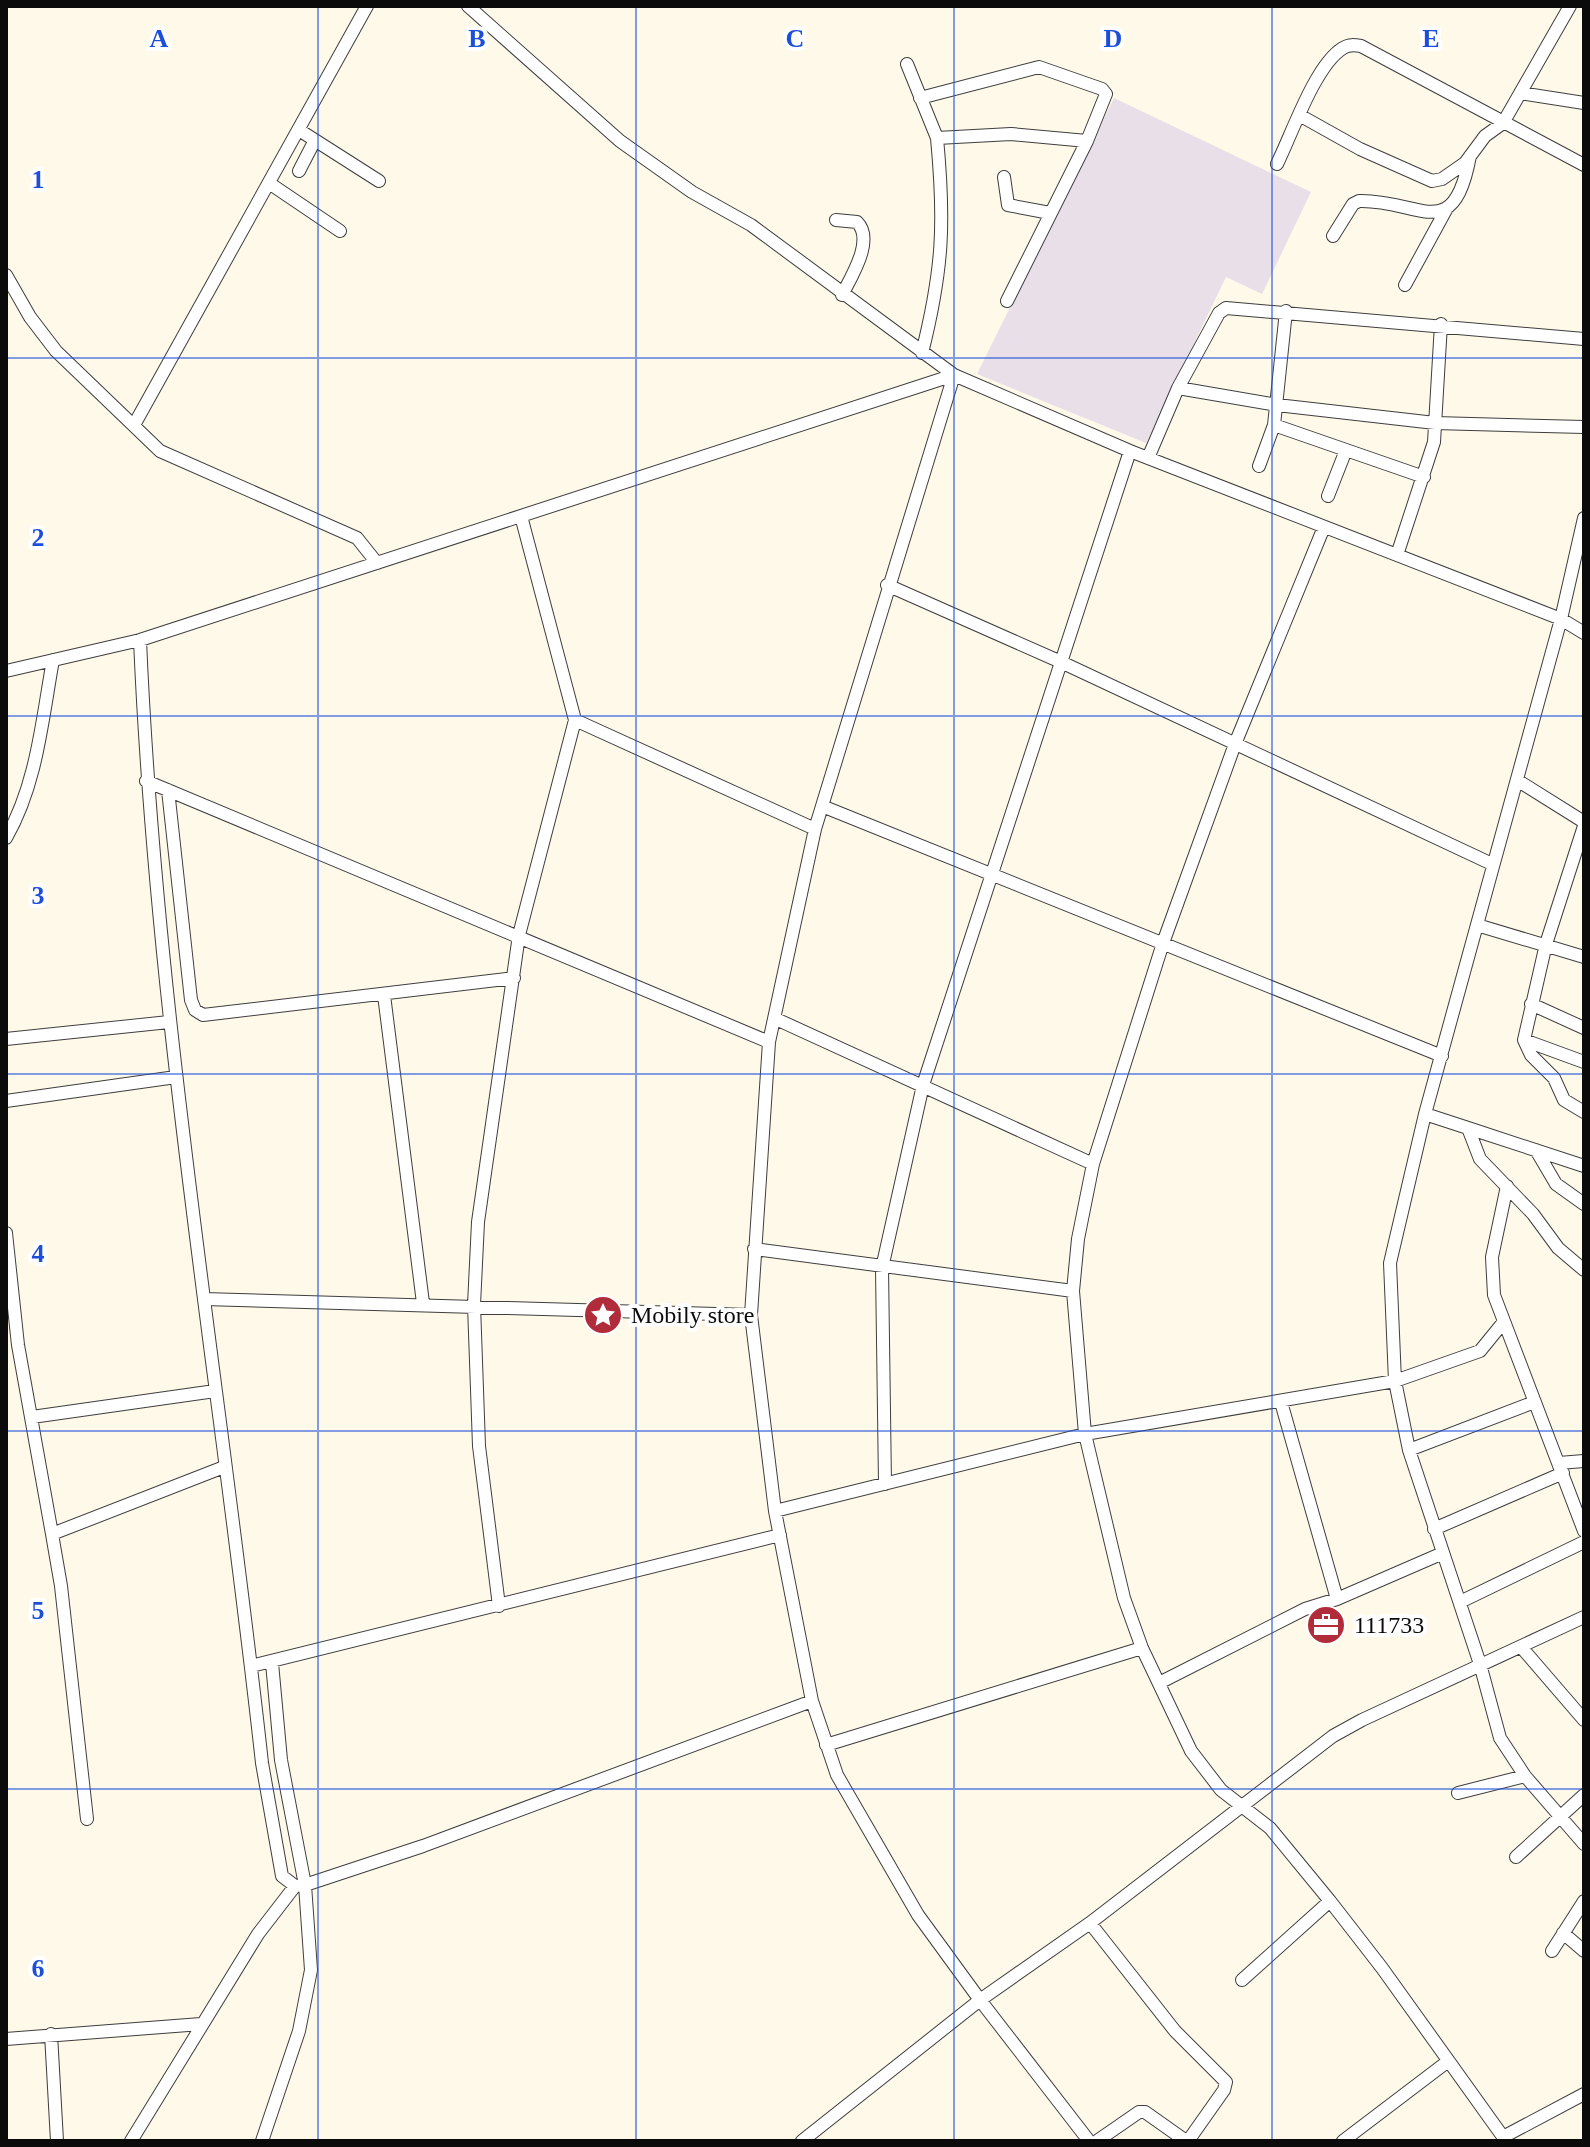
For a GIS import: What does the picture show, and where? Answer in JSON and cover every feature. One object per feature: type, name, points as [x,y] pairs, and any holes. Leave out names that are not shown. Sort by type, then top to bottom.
[{"type":"street","points":[[134,425],[299,130],[333,61],[367,6]]},
{"type":"street","points":[[468,6],[620,141],[692,192],[751,225],[954,375],[1130,451],[1561,619],[1584,633]]},
{"type":"street","points":[[1301,116],[1360,149],[1432,181],[1450,174],[1485,136],[1503,123],[1570,6]]},
{"type":"street","points":[[1277,164],[1322,73],[1344,47],[1352,45],[1361,46],[1584,165]]},
{"type":"street","points":[[907,64],[937,138],[944,210],[938,287],[922,353]]},
{"type":"street","points":[[920,98],[955,91],[1010,72],[1039,67],[1106,94],[1087,141],[1007,301]]},
{"type":"street","points":[[1520,93],[1584,103]]},
{"type":"street","points":[[299,130],[379,181]]},
{"type":"street","points":[[937,138],[1011,134],[1087,141]]},
{"type":"street","points":[[299,171],[315,140]]},
{"type":"street","points":[[1405,285],[1447,208],[1461,192],[1470,155]]},
{"type":"street","points":[[1004,177],[1008,205],[1050,213]]},
{"type":"street","points":[[269,183],[340,231]]},
{"type":"street","points":[[1333,236],[1353,204],[1359,201],[1431,213],[1447,208]]},
{"type":"street","points":[[836,220],[857,222],[862,230],[858,262],[842,295]]},
{"type":"street","points":[[6,275],[30,317],[56,351],[149,443],[171,458],[357,538],[377,563]]},
{"type":"street","points":[[1148,458],[1178,388],[1219,313],[1237,307],[1584,339]]},
{"type":"street","points":[[1259,466],[1274,425],[1286,311]]},
{"type":"street","points":[[1397,555],[1434,442],[1441,324]]},
{"type":"street","points":[[7,670],[140,640],[954,375]]},
{"type":"street","points":[[954,375],[887,585],[815,829],[769,1042],[751,1315],[775,1511],[812,1701],[837,1775],[918,1915],[1089,2141]]},
{"type":"street","points":[[1178,388],[1277,405],[1435,423],[1584,427]]},
{"type":"street","points":[[1274,425],[1424,477]]},
{"type":"street","points":[[1328,496],[1346,450]]},
{"type":"street","points":[[885,1484],[882,1268],[923,1085],[1130,451]]},
{"type":"street","points":[[499,1606],[479,1446],[474,1305],[478,1222],[519,935],[575,720],[521,516]]},
{"type":"street","points":[[1584,518],[1561,619],[1425,1114],[1390,1263],[1395,1381],[1409,1450],[1480,1664],[1500,1738],[1525,1776],[1584,1844]]},
{"type":"street","points":[[1324,527],[1235,744],[1163,943],[1093,1164],[1078,1239],[1073,1291],[1085,1434],[1113,1560],[1142,1648],[1161,1682],[1191,1751],[1221,1790],[1270,1828],[1330,1901],[1505,2139],[1584,2094]]},
{"type":"street","points":[[887,585],[1061,662],[1492,864]]},
{"type":"street","points":[[140,640],[146,781],[169,1022],[262,1763],[279,1870],[300,1886]]},
{"type":"street","points":[[6,838],[19,815],[33,771],[53,660]]},
{"type":"street","points":[[575,720],[815,829]]},
{"type":"street","points":[[1517,780],[1584,824],[1546,944],[1524,1040],[1531,1055],[1554,1078],[1564,1100],[1584,1112]]},
{"type":"street","points":[[146,781],[769,1042]]},
{"type":"street","points":[[168,790],[191,1000],[195,1010],[216,1016],[514,978]]},
{"type":"street","points":[[822,806],[1442,1056]]},
{"type":"street","points":[[1477,925],[1584,957]]},
{"type":"street","points":[[384,995],[423,1303]]},
{"type":"street","points":[[1531,1004],[1584,1028]]},
{"type":"street","points":[[776,1019],[1093,1164]]},
{"type":"street","points":[[6,1039],[169,1022]]},
{"type":"street","points":[[1524,1040],[1584,1062]]},
{"type":"street","points":[[6,1101],[176,1077]]},
{"type":"street","points":[[1425,1114],[1584,1166]]},
{"type":"street","points":[[1468,1128],[1480,1159],[1507,1186],[1558,1248],[1584,1270]]},
{"type":"street","points":[[1536,1150],[1556,1184],[1584,1204]]},
{"type":"street","points":[[1507,1186],[1492,1257],[1494,1295],[1532,1403],[1561,1468],[1584,1531]]},
{"type":"street","points":[[6,1233],[18,1345],[61,1586],[87,1819]]},
{"type":"street","points":[[754,1249],[1073,1291]]},
{"type":"street","points":[[204,1299],[423,1303],[751,1315]]},
{"type":"street","points":[[775,1511],[1085,1434],[1395,1381],[1480,1351],[1502,1324]]},
{"type":"street","points":[[32,1417],[215,1391]]},
{"type":"street","points":[[1281,1402],[1337,1599]]},
{"type":"street","points":[[1409,1450],[1532,1403]]},
{"type":"street","points":[[1434,1529],[1561,1468],[1584,1461]]},
{"type":"street","points":[[52,1534],[224,1467]]},
{"type":"street","points":[[251,1666],[780,1535]]},
{"type":"street","points":[[1460,1602],[1584,1542]]},
{"type":"street","points":[[1161,1682],[1305,1609],[1337,1599],[1443,1553]]},
{"type":"street","points":[[802,2141],[980,2000],[1090,1923],[1333,1736],[1584,1617]]},
{"type":"street","points":[[826,1745],[1142,1648]]},
{"type":"street","points":[[1522,1648],[1584,1720]]},
{"type":"street","points":[[262,2141],[308,1997],[312,1943],[281,1760],[272,1663]]},
{"type":"street","points":[[131,2141],[258,1934],[300,1886],[423,1846],[812,1701]]},
{"type":"street","points":[[262,1763],[281,1760]]},
{"type":"street","points":[[1458,1793],[1525,1776]]},
{"type":"street","points":[[1516,1857],[1584,1795]]},
{"type":"street","points":[[1242,1980],[1330,1901]]},
{"type":"street","points":[[1552,1951],[1584,1901]]},
{"type":"street","points":[[1090,1923],[1175,2031],[1226,2082],[1224,2090],[1187,2141],[1145,2112],[1139,2112],[1097,2141]]},
{"type":"street","points":[[1563,1933],[1584,1951]]},
{"type":"street","points":[[6,2039],[201,2024]]},
{"type":"street","points":[[51,2034],[57,2141]]},
{"type":"street","points":[[1343,2141],[1447,2062]]},
{"type":"shaded area","points":[[1114,98],[1311,192],[1262,294],[1226,277],[1146,443],[977,374]]},
{"type":"place","name":"Mobily store","points":[[603,1315]]},
{"type":"place","name":"111733","points":[[1326,1625]]}]
